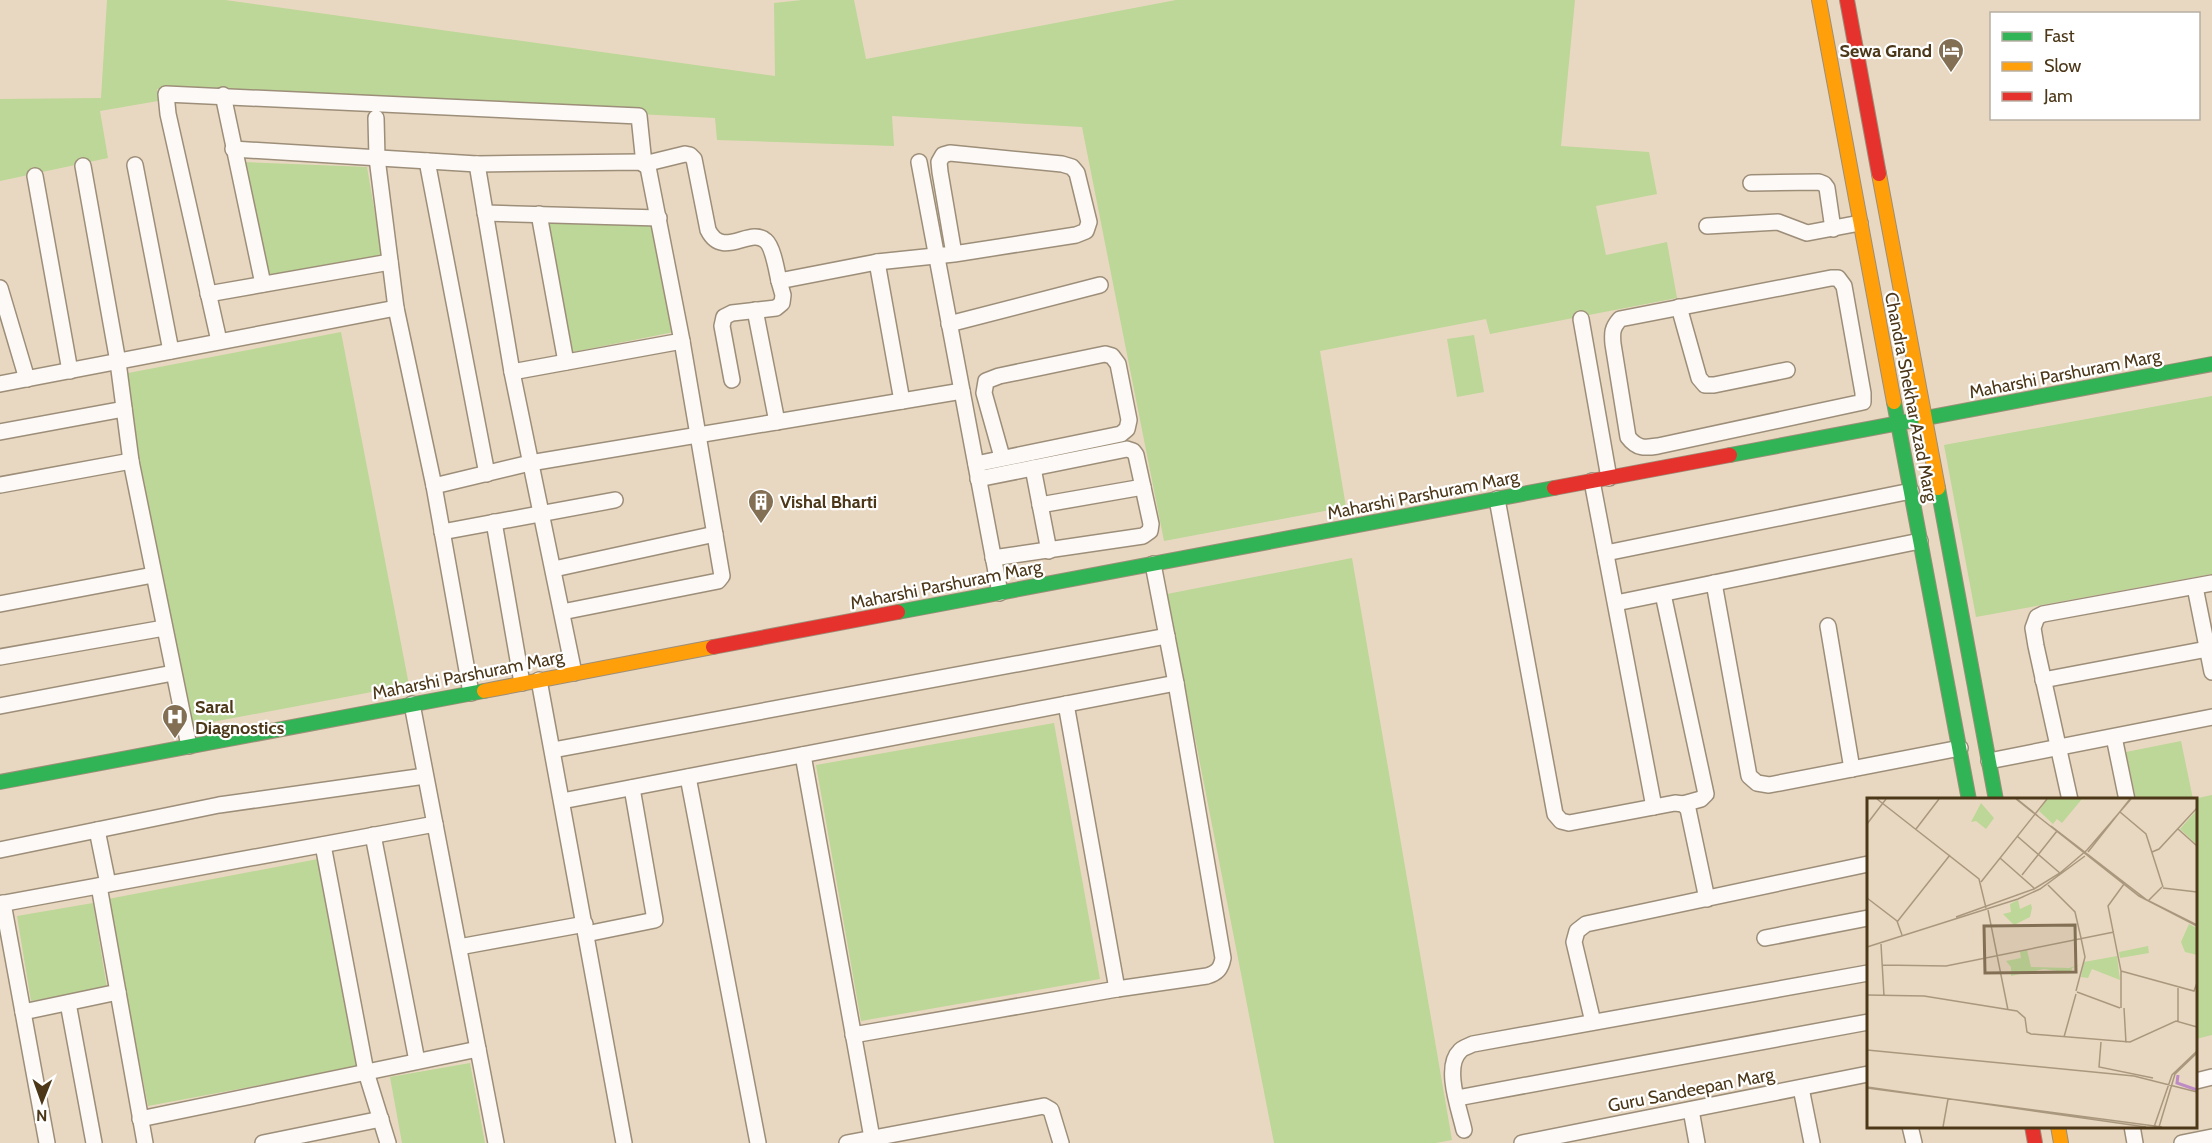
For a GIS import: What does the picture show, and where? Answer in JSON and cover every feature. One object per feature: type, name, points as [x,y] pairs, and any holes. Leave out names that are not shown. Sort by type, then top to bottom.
[{"type":"street","name":"Chandra Shekhar Azad Marg","points":[[1819,0],[1969,798]]},
{"type":"street","name":"Chandra Shekhar Azad Marg","points":[[1847,0],[1996,798]]},
{"type":"street","points":[[219,341],[168,114],[166,94],[639,116],[644,164],[650,170],[722,572],[718,581],[562,612]]},
{"type":"street","points":[[223,95],[263,285]]},
{"type":"street","points":[[376,118],[377,158],[396,308],[435,486],[471,693]]},
{"type":"street","points":[[233,149],[477,164],[644,164],[685,154],[690,155],[694,159],[708,230],[712,238],[720,243],[759,237],[765,240],[770,246],[783,295],[782,303],[776,308],[732,313],[724,317],[722,326],[732,380]]},
{"type":"street","points":[[779,281],[877,262],[954,254],[1076,235],[1086,231],[1089,222],[1077,173],[1072,167],[1062,164],[950,153],[943,156],[939,162],[940,172],[954,254]]},
{"type":"street","points":[[427,161],[487,474]]},
{"type":"street","points":[[919,162],[1000,593]]},
{"type":"street","points":[[477,164],[512,372],[574,674]]},
{"type":"street","points":[[135,165],[171,351]]},
{"type":"street","points":[[83,166],[118,362],[130,461],[189,746]]},
{"type":"street","points":[[35,176],[70,371]]},
{"type":"street","points":[[1751,183],[1819,182],[1824,184],[1827,188],[1833,229]]},
{"type":"street","points":[[485,213],[659,218]]},
{"type":"street","points":[[539,214],[566,362]]},
{"type":"street","points":[[1707,226],[1778,222],[1807,233],[1860,223]]},
{"type":"street","points":[[208,294],[390,262]]},
{"type":"street","points":[[877,262],[902,401]]},
{"type":"street","points":[[1842,281],[1863,402],[1644,448],[1633,444],[1628,437],[1612,333],[1620,319],[1831,278],[1838,278],[1842,281],[1870,276]]},
{"type":"street","points":[[949,324],[1100,285]]},
{"type":"street","points":[[0,288],[6,329],[27,379]]},
{"type":"street","points":[[1679,307],[1699,378],[1705,385],[1787,370]]},
{"type":"street","points":[[0,384],[396,308]]},
{"type":"street","points":[[755,310],[777,422]]},
{"type":"street","points":[[1581,319],[1609,478]]},
{"type":"street","points":[[512,372],[682,341]]},
{"type":"street","points":[[977,471],[1002,457],[1121,434],[1127,429],[1129,420],[1118,363],[1112,356],[1105,354],[1094,356],[999,376],[986,381],[984,393],[1002,457]]},
{"type":"street","name":"Maharshi Parshuram Marg","points":[[0,782],[2212,364]]},
{"type":"street","points":[[435,486],[530,463],[962,391]]},
{"type":"street","points":[[0,432],[124,408]]},
{"type":"street","points":[[977,471],[1033,468],[1127,449],[1136,455],[1151,524],[1150,531],[1143,536],[993,558]]},
{"type":"street","points":[[0,485],[130,461]]},
{"type":"street","points":[[1033,468],[1049,551]]},
{"type":"street","points":[[1592,481],[1654,807]]},
{"type":"street","points":[[1040,505],[1143,487]]},
{"type":"street","points":[[1606,553],[1911,491]]},
{"type":"street","points":[[1497,499],[1555,814],[1561,821],[1569,823],[1675,803],[1683,804],[1701,799],[1706,794],[1663,594]]},
{"type":"street","points":[[442,532],[615,500]]},
{"type":"street","points":[[494,522],[522,683]]},
{"type":"street","points":[[554,569],[715,534]]},
{"type":"street","points":[[1616,603],[1920,541]]},
{"type":"street","points":[[853,1035],[1117,989],[1207,976],[1215,974],[1221,967],[1223,958],[1176,683],[1153,564]]},
{"type":"street","points":[[0,604],[153,575]]},
{"type":"street","points":[[1714,583],[1749,776],[1757,783],[1769,785],[1986,743]]},
{"type":"street","points":[[2070,798],[2033,628],[2037,617],[2043,614],[2212,584]]},
{"type":"street","points":[[2195,587],[2210,649],[2212,672]]},
{"type":"street","points":[[1828,626],[1852,769]]},
{"type":"street","points":[[0,657],[164,628]]},
{"type":"street","points":[[553,750],[1167,636]]},
{"type":"street","points":[[2043,680],[2210,649]]},
{"type":"street","points":[[0,706],[173,673]]},
{"type":"street","points":[[539,680],[624,1143]]},
{"type":"street","points":[[562,801],[1176,683]]},
{"type":"street","points":[[412,704],[496,1143]]},
{"type":"street","points":[[1066,704],[1117,989]]},
{"type":"street","points":[[1963,765],[2212,717]]},
{"type":"street","points":[[2114,736],[2127,798]]},
{"type":"street","points":[[803,755],[872,1138]]},
{"type":"street","points":[[0,849],[219,805],[425,776]]},
{"type":"street","points":[[688,777],[758,1143]]},
{"type":"street","points":[[459,947],[655,920],[632,788]]},
{"type":"street","points":[[1683,804],[1688,809],[1707,899]]},
{"type":"street","points":[[47,1143],[2,904],[435,824]]},
{"type":"street","points":[[97,830],[118,992],[145,1143]]},
{"type":"street","points":[[373,836],[417,1061]]},
{"type":"street","points":[[323,845],[366,1072],[388,1143]]},
{"type":"street","points":[[1593,1022],[1574,942],[1577,932],[1586,924],[1867,864]]},
{"type":"street","points":[[1765,938],[1867,918]]},
{"type":"street","points":[[1464,1130],[1452,1075],[1454,1062],[1460,1051],[1473,1044],[1867,973]]},
{"type":"street","points":[[23,1012],[118,992]]},
{"type":"street","points":[[68,1003],[94,1143]]},
{"type":"street","points":[[1457,1098],[1867,1022]]},
{"type":"street","points":[[140,1119],[478,1049]]},
{"type":"street","name":"Guru Sandeepan Marg","points":[[1522,1143],[1867,1074]]},
{"type":"street","points":[[2197,1081],[2212,1077]]},
{"type":"street","points":[[1802,1088],[1812,1143]]},
{"type":"street","points":[[847,1143],[1044,1106],[1051,1110],[1061,1143]]},
{"type":"street","points":[[1691,1110],[1697,1143]]},
{"type":"street","points":[[263,1143],[381,1119]]},
{"type":"street","points":[[1910,1128],[1914,1143]]},
{"type":"street","points":[[2032,1128],[2035,1143]]},
{"type":"street","points":[[2058,1128],[2061,1143]]},
{"type":"street","points":[[2132,1128],[2135,1143]]},
{"type":"street","points":[[2191,1142],[2212,1137]]},
{"type":"green space","points":[[107,0],[225,0],[775,76],[774,3],[802,0],[854,0],[866,59],[1176,0],[1575,0],[1561,146],[1649,152],[1657,194],[1596,206],[1606,255],[1667,242],[1677,298],[1490,334],[1486,319],[1320,351],[1346,507],[1164,541],[1082,127],[892,116],[894,146],[717,140],[715,118],[157,89],[158,101],[100,111],[108,158],[0,181],[0,99],[101,98]]},
{"type":"green space","points":[[243,162],[367,167],[383,260],[268,281]]},
{"type":"green space","points":[[547,220],[654,223],[674,332],[573,352]]},
{"type":"green space","points":[[341,332],[409,685],[191,726],[123,374]]},
{"type":"green space","points":[[1474,335],[1484,392],[1457,397],[1447,339]]},
{"type":"green space","points":[[2212,396],[2212,574],[1976,617],[1944,445]]},
{"type":"green space","points":[[1352,558],[1452,1140],[1436,1143],[1274,1143],[1167,594]]},
{"type":"green space","points":[[1054,723],[1100,979],[861,1021],[816,765]]},
{"type":"green space","points":[[2181,741],[2193,798],[2136,798],[2126,752]]},
{"type":"green space","points":[[2212,795],[2212,1035],[2197,1039],[2197,798]]},
{"type":"green space","points":[[318,859],[357,1067],[148,1106],[108,899]]},
{"type":"green space","points":[[93,903],[107,988],[31,1001],[17,916]]},
{"type":"green space","points":[[470,1063],[485,1143],[402,1143],[390,1077]]},
{"type":"traffic: fast","points":[[1730,455],[2212,364]]},
{"type":"traffic: fast","points":[[1894,402],[1969,798]]},
{"type":"traffic: fast","points":[[898,612],[1554,488]]},
{"type":"traffic: fast","points":[[1938,488],[1996,798]]},
{"type":"traffic: fast","points":[[0,782],[484,691]]},
{"type":"traffic: slow","points":[[1819,0],[1894,402]]},
{"type":"traffic: slow","points":[[1879,174],[1938,488]]},
{"type":"traffic: slow","points":[[484,691],[713,647]]},
{"type":"traffic: slow","points":[[2058,1128],[2061,1143]]},
{"type":"traffic: jam","points":[[1847,0],[1879,174]]},
{"type":"traffic: jam","points":[[1554,488],[1730,455]]},
{"type":"traffic: jam","points":[[713,647],[898,612]]},
{"type":"traffic: jam","points":[[2032,1128],[2035,1143]]},
{"type":"place","name":"Sewa Grand","points":[[1951,74]]},
{"type":"place","name":"Vishal Bharti","points":[[761,525]]},
{"type":"place","name":"Saral Diagnostics","points":[[175,740]]}]
